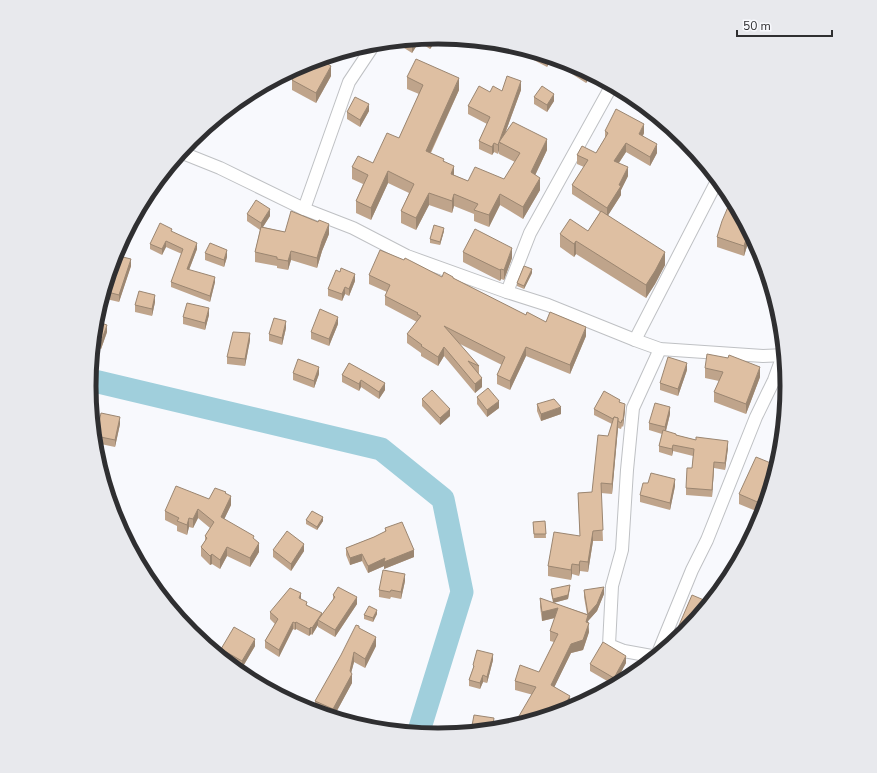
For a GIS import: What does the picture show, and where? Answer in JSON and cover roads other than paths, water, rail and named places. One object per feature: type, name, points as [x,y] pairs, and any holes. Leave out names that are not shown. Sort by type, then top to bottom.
[{"type":"street","points":[[304,209],[349,82],[369,52]]},
{"type":"street","points":[[507,292],[530,233],[609,90]]},
{"type":"street","points":[[187,155],[208,162],[304,209],[353,228],[407,256],[548,305],[660,349],[763,356],[779,355]]},
{"type":"street","points":[[636,340],[715,185]]},
{"type":"street","points":[[650,656],[624,651],[609,646],[612,586],[622,550],[633,408],[660,349]]},
{"type":"street","points":[[660,647],[692,570],[707,540],[753,424],[780,365]]},
{"type":"waterway","points":[[96,381],[381,449],[443,499],[462,592],[420,728]]}]
